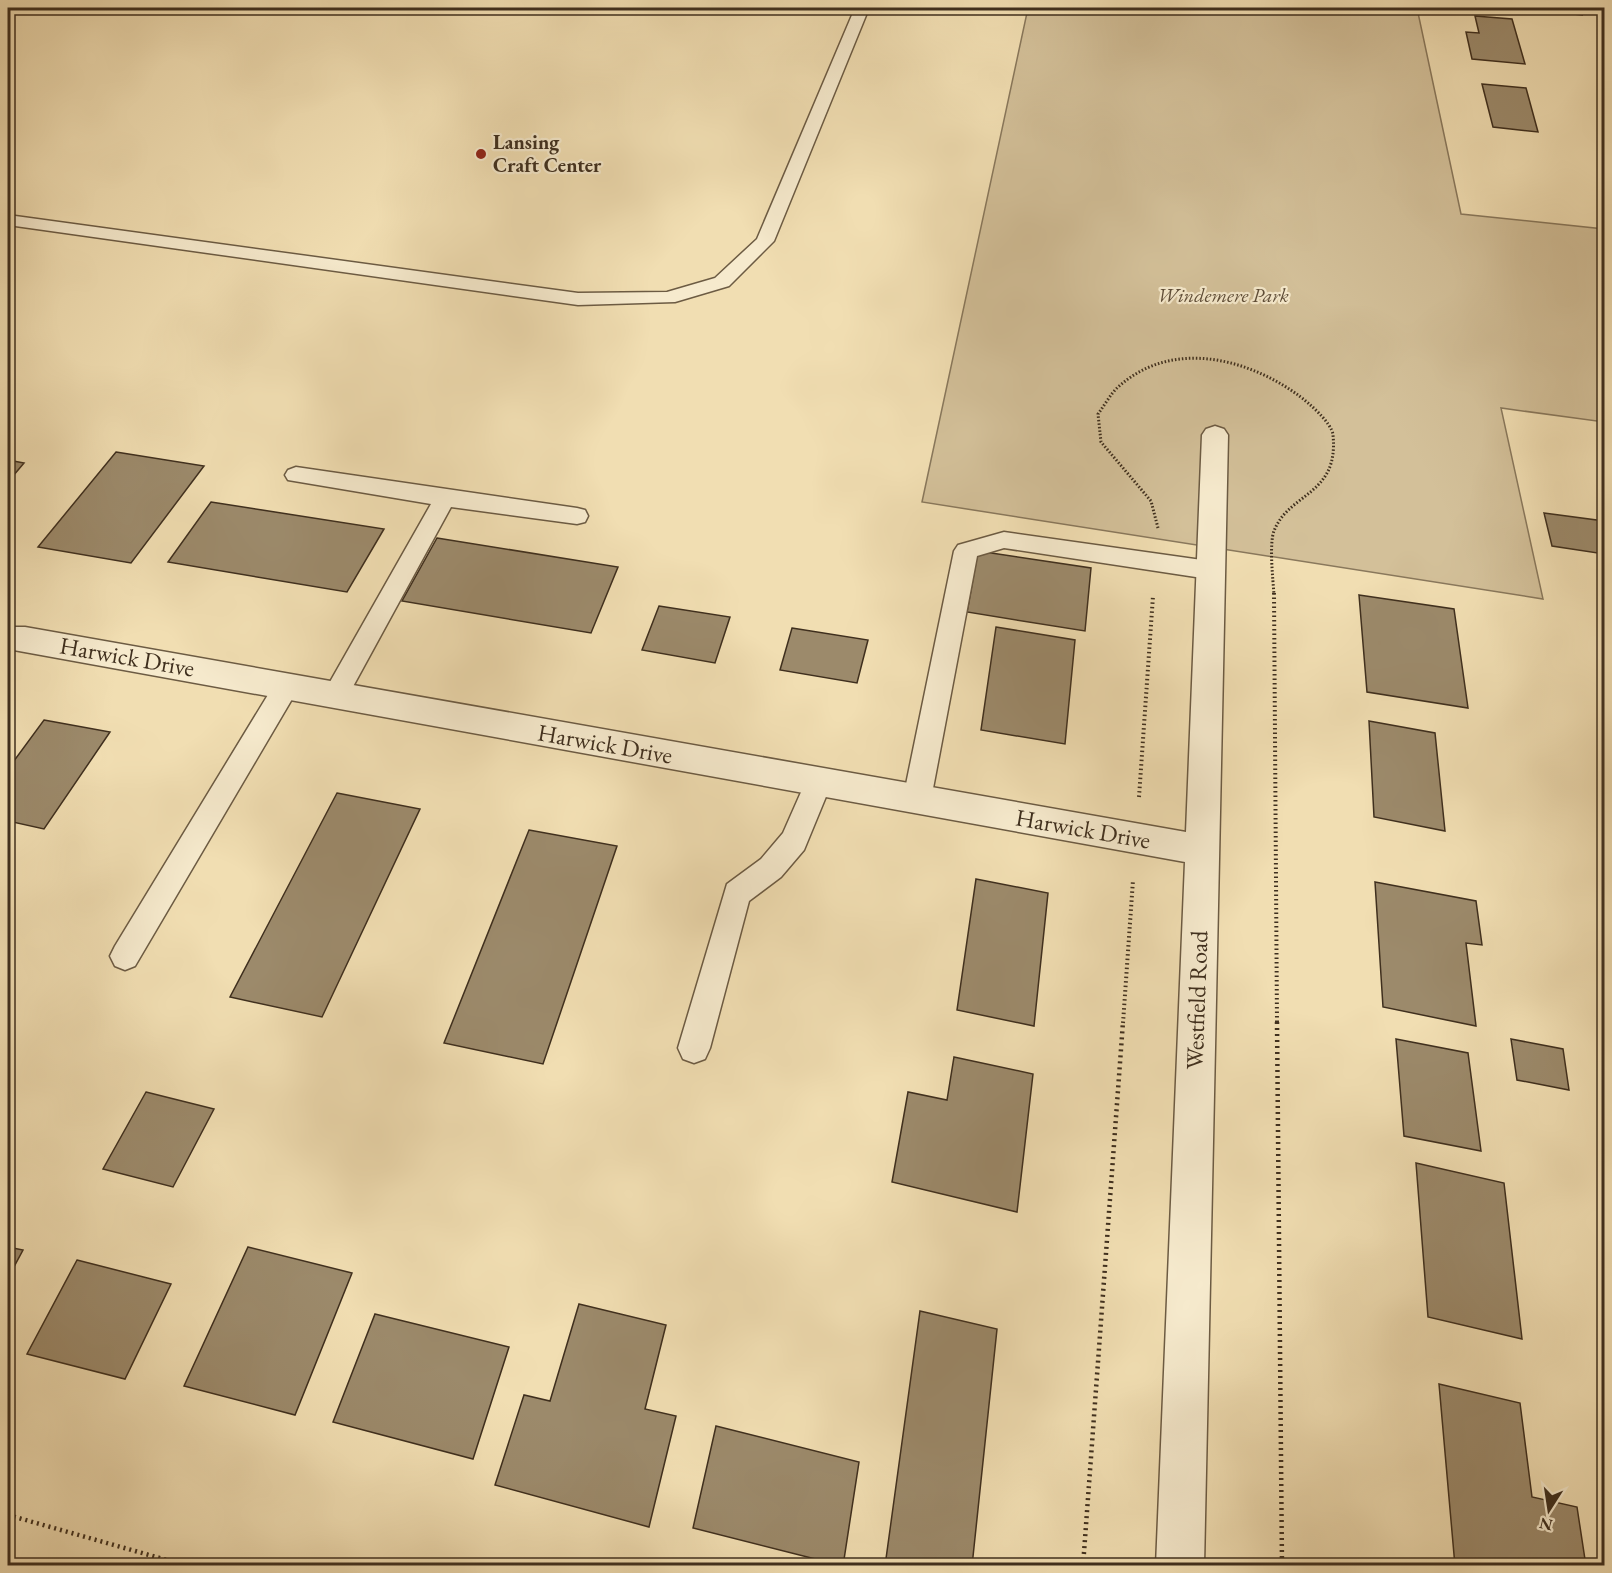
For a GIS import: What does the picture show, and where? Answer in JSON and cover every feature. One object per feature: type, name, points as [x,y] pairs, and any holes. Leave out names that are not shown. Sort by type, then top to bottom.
[{"type":"street","name":"Westfield Road","points":[[1180,1566],[1209,570],[1215,435]]},
{"type":"street","name":"Harwick Drive","points":[[8,638],[25,639],[1202,850]]},
{"type":"lane","points":[[8,220],[578,298],[668,298],[722,282],[765,241],[862,8]]},
{"type":"lane","points":[[296,475],[577,516]]},
{"type":"lane","points":[[335,696],[445,498]]},
{"type":"lane","points":[[917,799],[966,551],[1004,540],[1209,570]]},
{"type":"lane","points":[[125,956],[286,687]]},
{"type":"lane","points":[[694,1048],[737,893],[771,868],[794,841],[819,782]]},
{"type":"path","points":[[8,1515],[188,1566]]},
{"type":"green space","name":"Windemere Park","points":[[1028,8],[1417,8],[1461,214],[1604,229],[1604,422],[1501,408],[1543,599],[922,502]]},
{"type":"building","points":[[1541,8],[1579,8],[1582,15],[1542,11]]},
{"type":"building","points":[[1475,16],[1512,19],[1525,64],[1472,59],[1466,32],[1479,33]]},
{"type":"building","points":[[1482,84],[1526,88],[1538,132],[1493,127]]},
{"type":"building","points":[[116,452],[204,466],[131,563],[38,547]]},
{"type":"building","points":[[8,460],[24,463],[8,482]]},
{"type":"building","points":[[211,502],[384,529],[347,592],[168,562]]},
{"type":"building","points":[[1544,513],[1604,521],[1604,554],[1552,546]]},
{"type":"building","points":[[437,538],[618,567],[591,633],[402,601]]},
{"type":"building","points":[[978,551],[1091,568],[1085,631],[967,612]]},
{"type":"building","points":[[1359,595],[1454,609],[1468,708],[1367,692]]},
{"type":"building","points":[[659,606],[730,617],[715,663],[642,650]]},
{"type":"building","points":[[996,627],[1075,640],[1065,744],[981,730]]},
{"type":"building","points":[[792,628],[868,640],[857,683],[780,670]]},
{"type":"building","points":[[44,720],[110,732],[44,829],[8,821],[8,769]]},
{"type":"building","points":[[1369,721],[1435,733],[1445,831],[1374,817]]},
{"type":"building","points":[[337,793],[420,809],[322,1017],[230,997]]},
{"type":"building","points":[[529,830],[617,846],[543,1064],[444,1043]]},
{"type":"building","points":[[976,879],[1048,893],[1034,1026],[957,1010]]},
{"type":"building","points":[[1375,882],[1476,901],[1482,945],[1466,943],[1476,1026],[1383,1007]]},
{"type":"building","points":[[1396,1039],[1468,1053],[1481,1151],[1404,1136]]},
{"type":"building","points":[[1511,1039],[1563,1049],[1569,1090],[1517,1080]]},
{"type":"building","points":[[954,1057],[1033,1074],[1017,1212],[892,1182],[908,1092],[947,1100]]},
{"type":"building","points":[[146,1092],[214,1109],[173,1187],[103,1169]]},
{"type":"building","points":[[1416,1163],[1504,1183],[1522,1339],[1428,1317]]},
{"type":"building","points":[[8,1247],[23,1250],[8,1278]]},
{"type":"building","points":[[248,1247],[352,1273],[295,1415],[184,1386]]},
{"type":"building","points":[[77,1260],[171,1284],[125,1379],[27,1354]]},
{"type":"building","points":[[579,1304],[666,1325],[645,1409],[676,1416],[649,1527],[495,1485],[524,1395],[550,1401]]},
{"type":"building","points":[[920,1311],[997,1329],[972,1566],[885,1566]]},
{"type":"building","points":[[375,1314],[509,1347],[473,1459],[333,1422]]},
{"type":"building","points":[[1439,1384],[1520,1403],[1532,1497],[1577,1507],[1586,1566],[1455,1566]]},
{"type":"building","points":[[716,1426],[859,1462],[843,1566],[693,1528]]},
{"type":"place","name":"Lansing Craft Center","points":[[481,154]]}]
